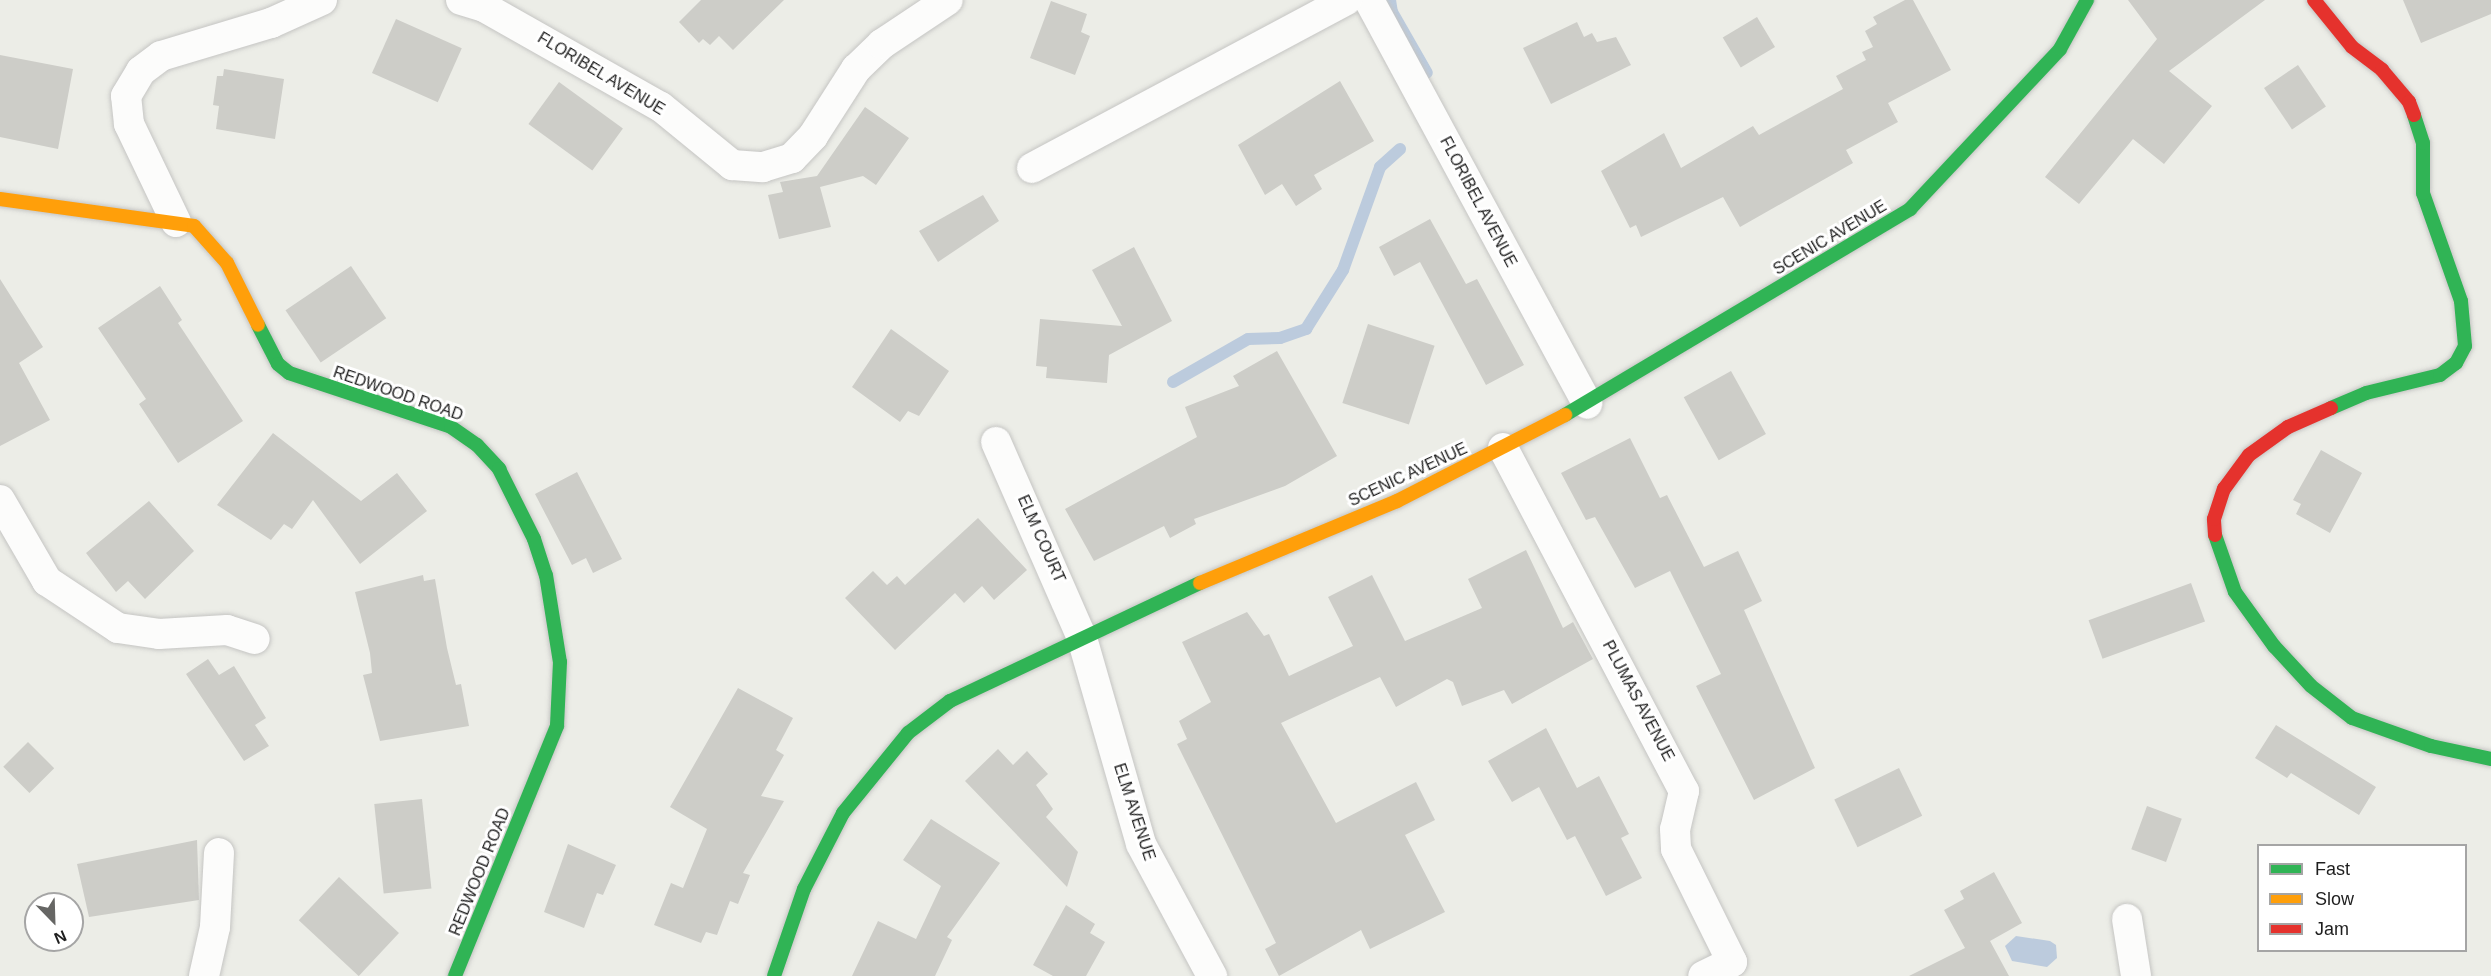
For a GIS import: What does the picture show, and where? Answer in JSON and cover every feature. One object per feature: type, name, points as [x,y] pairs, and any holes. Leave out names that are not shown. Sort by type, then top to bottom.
[{"type":"street","points":[[177,222],[129,124],[126,96],[141,70],[161,56],[271,23],[322,0]]},
{"type":"street","name":"FLORIBEL AVENUE","points":[[461,0],[494,13],[661,106],[732,165],[763,167],[792,158],[813,136],[856,69],[882,44],[948,0]]},
{"type":"street","points":[[1032,168],[1347,0]]},
{"type":"street","name":"FLORIBEL AVENUE","points":[[1368,0],[1587,404]]},
{"type":"street","name":"SCENIC AVENUE","points":[[774,976],[822,852],[843,813],[908,734],[950,701],[1246,561],[1397,501],[1503,448],[1587,404],[1910,209],[2060,49],[2087,0]]},
{"type":"street","points":[[2327,7],[2409,102],[2423,143],[2423,193],[2460,301],[2465,346],[2456,363],[2440,375],[2366,393],[2288,427],[2249,455],[2224,489],[2214,519],[2215,547],[2235,592],[2274,646],[2311,686],[2352,718],[2431,746],[2491,759]]},
{"type":"street","name":"REDWOOD ROAD","points":[[0,199],[194,226],[209,238],[237,279],[278,364],[289,373],[451,427],[488,455],[541,556],[560,662],[557,726],[454,976]]},
{"type":"street","name":"ELM COURT","points":[[996,442],[1082,638]]},
{"type":"street","name":"PLUMAS AVENUE","points":[[1503,448],[1684,791],[1675,829],[1676,849],[1732,962],[1703,976]]},
{"type":"street","points":[[0,500],[46,581],[118,628],[159,634],[227,630],[255,639]]},
{"type":"street","name":"ELM AVENUE","points":[[1082,638],[1141,844],[1212,976]]},
{"type":"street","points":[[204,976],[214,927],[219,853]]},
{"type":"street","points":[[2127,919],[2136,976]]},
{"type":"water","points":[[2016,936],[2050,941],[2056,945],[2057,958],[2047,967],[2012,961],[2005,946]]},
{"type":"building","points":[[701,0],[784,0],[733,50],[719,36],[710,45],[703,39],[699,43],[679,22]]},
{"type":"building","points":[[1905,0],[1913,0],[1951,70],[1888,103],[1898,122],[1846,150],[1853,163],[1740,227],[1723,197],[1641,237],[1636,225],[1630,228],[1601,171],[1664,133],[1681,168],[1753,126],[1759,135],[1843,89],[1836,76],[1866,60],[1862,52],[1873,47],[1865,31],[1877,24],[1873,17]]},
{"type":"building","points":[[2128,0],[2265,0],[2169,71],[2212,106],[2164,164],[2133,139],[2079,204],[2045,177],[2157,39]]},
{"type":"building","points":[[2403,0],[2491,0],[2491,14],[2421,43]]},
{"type":"building","points":[[1051,1],[1087,14],[1081,32],[1090,36],[1075,75],[1030,58]]},
{"type":"building","points":[[1757,17],[1775,47],[1741,68],[1723,38]]},
{"type":"building","points":[[396,19],[462,48],[438,102],[372,73]]},
{"type":"building","points":[[1577,22],[1584,37],[1592,33],[1597,42],[1616,37],[1631,65],[1551,104],[1523,48]]},
{"type":"building","points":[[0,55],[73,69],[58,149],[0,137]]},
{"type":"building","points":[[2298,65],[2326,106],[2292,129],[2264,88]]},
{"type":"building","points":[[224,69],[284,79],[275,139],[216,129],[219,106],[213,105],[217,76],[223,76]]},
{"type":"building","points":[[1340,81],[1374,141],[1314,175],[1322,189],[1296,206],[1282,184],[1265,195],[1238,145]]},
{"type":"building","points":[[559,82],[623,128],[592,171],[528,124]]},
{"type":"building","points":[[865,107],[909,138],[876,185],[863,176],[820,187],[831,227],[779,239],[768,195],[783,192],[780,182],[817,176]]},
{"type":"building","points":[[983,195],[999,221],[938,262],[919,231]]},
{"type":"building","points":[[1430,219],[1466,284],[1477,279],[1524,365],[1486,385],[1420,262],[1394,276],[1379,247]]},
{"type":"building","points":[[1134,247],[1172,321],[1109,355],[1107,383],[1046,378],[1047,367],[1036,366],[1040,319],[1122,326],[1092,270]]},
{"type":"building","points":[[351,266],[386,318],[321,362],[286,310]]},
{"type":"building","points":[[0,279],[43,347],[19,363],[50,420],[0,446]]},
{"type":"building","points":[[160,286],[182,320],[178,323],[243,421],[178,463],[139,404],[146,399],[98,328]]},
{"type":"building","points":[[1368,324],[1435,346],[1409,425],[1342,403]]},
{"type":"building","points":[[891,329],[949,371],[919,416],[908,411],[900,422],[852,387]]},
{"type":"building","points":[[1277,351],[1337,456],[1285,486],[1194,519],[1196,524],[1170,538],[1164,526],[1094,561],[1065,509],[1197,437],[1185,407],[1239,386],[1233,376]]},
{"type":"building","points":[[1731,371],[1766,434],[1719,460],[1684,397]]},
{"type":"building","points":[[273,433],[361,501],[397,473],[427,511],[360,564],[313,500],[292,529],[284,524],[271,540],[217,505]]},
{"type":"building","points":[[1630,438],[1660,498],[1667,495],[1704,567],[1738,551],[1762,601],[1744,610],[1815,768],[1754,800],[1696,686],[1721,674],[1670,571],[1635,588],[1595,517],[1586,520],[1561,473]]},
{"type":"building","points":[[2321,450],[2362,473],[2330,533],[2296,514],[2301,504],[2293,500]]},
{"type":"building","points":[[577,472],[622,559],[593,573],[586,558],[572,565],[535,494]]},
{"type":"building","points":[[149,501],[194,551],[145,599],[128,581],[116,592],[86,553]]},
{"type":"building","points":[[978,518],[1027,570],[994,600],[982,586],[964,603],[955,593],[895,650],[845,598],[873,571],[887,585],[897,576],[905,585]]},
{"type":"building","points":[[1526,550],[1563,628],[1573,622],[1593,659],[1512,704],[1504,690],[1462,706],[1453,682],[1447,679],[1396,707],[1380,677],[1281,723],[1336,823],[1416,782],[1435,820],[1405,835],[1445,912],[1370,949],[1361,930],[1279,976],[1265,949],[1276,943],[1177,744],[1187,739],[1179,721],[1211,702],[1182,642],[1247,612],[1264,636],[1269,634],[1289,676],[1353,646],[1328,597],[1372,575],[1405,641],[1482,608],[1468,579]]},
{"type":"building","points":[[423,575],[424,581],[435,579],[447,648],[456,685],[461,684],[469,726],[380,741],[363,675],[372,673],[370,653],[355,592]]},
{"type":"building","points":[[2191,583],[2205,622],[2103,659],[2089,620]]},
{"type":"building","points":[[208,659],[219,675],[234,666],[266,718],[255,725],[269,746],[244,761],[186,674]]},
{"type":"building","points":[[738,688],[793,718],[776,750],[784,755],[761,796],[784,801],[743,873],[750,875],[738,904],[730,901],[717,935],[706,932],[701,943],[654,925],[671,883],[683,888],[707,829],[670,807]]},
{"type":"building","points":[[2276,725],[2376,787],[2359,815],[2291,773],[2287,778],[2255,758]]},
{"type":"building","points":[[1546,728],[1577,788],[1599,776],[1629,834],[1621,838],[1642,878],[1606,896],[1575,836],[1567,840],[1539,787],[1512,802],[1488,761]]},
{"type":"building","points":[[28,742],[54,768],[29,793],[3,767]]},
{"type":"building","points":[[998,749],[1013,765],[1027,751],[1048,774],[1036,785],[1053,809],[1046,817],[1078,852],[1067,887],[965,781]]},
{"type":"building","points":[[1899,768],[1922,816],[1858,847],[1834,800]]},
{"type":"building","points":[[422,799],[431,889],[384,894],[374,804]]},
{"type":"building","points":[[2147,806],[2182,819],[2166,862],[2131,849]]},
{"type":"building","points":[[931,819],[1000,863],[947,937],[952,940],[935,976],[852,976],[878,921],[916,939],[941,886],[903,860]]},
{"type":"building","points":[[197,840],[199,900],[89,917],[77,864]]},
{"type":"building","points":[[568,844],[616,865],[603,895],[597,893],[584,928],[544,912]]},
{"type":"building","points":[[1994,872],[2022,923],[1990,941],[2009,976],[1909,976],[1965,948],[1944,910],[1964,899],[1960,891]]},
{"type":"building","points":[[339,877],[399,933],[359,976],[299,920]]},
{"type":"building","points":[[1066,905],[1095,924],[1090,933],[1105,942],[1086,976],[1053,976],[1033,965]]},
{"type":"waterway","points":[[1390,0],[1392,12],[1427,73]]},
{"type":"waterway","points":[[1173,382],[1248,339],[1280,338],[1306,329],[1343,270],[1380,167],[1400,149]]},
{"type":"traffic: fast","points":[[1565,415],[1910,209],[2060,49],[2087,0]]},
{"type":"traffic: fast","points":[[2331,408],[2366,393],[2440,375],[2456,363],[2465,346],[2461,301],[2423,193],[2423,143],[2414,115]]},
{"type":"traffic: fast","points":[[258,325],[278,364],[289,373],[451,427],[477,445],[499,469],[534,539],[546,575],[560,662],[557,726],[455,976]]},
{"type":"traffic: fast","points":[[2215,535],[2235,592],[2274,646],[2311,686],[2352,718],[2431,746],[2491,759]]},
{"type":"traffic: fast","points":[[774,976],[804,889],[843,813],[908,733],[950,701],[1200,583]]},
{"type":"traffic: slow","points":[[0,199],[194,226],[227,263],[258,325]]},
{"type":"traffic: slow","points":[[1200,583],[1397,501],[1565,415]]},
{"type":"traffic: jam","points":[[2314,0],[2352,47],[2382,70],[2409,102],[2414,115]]},
{"type":"traffic: jam","points":[[2215,535],[2214,519],[2224,489],[2249,455],[2288,427],[2331,408]]}]
